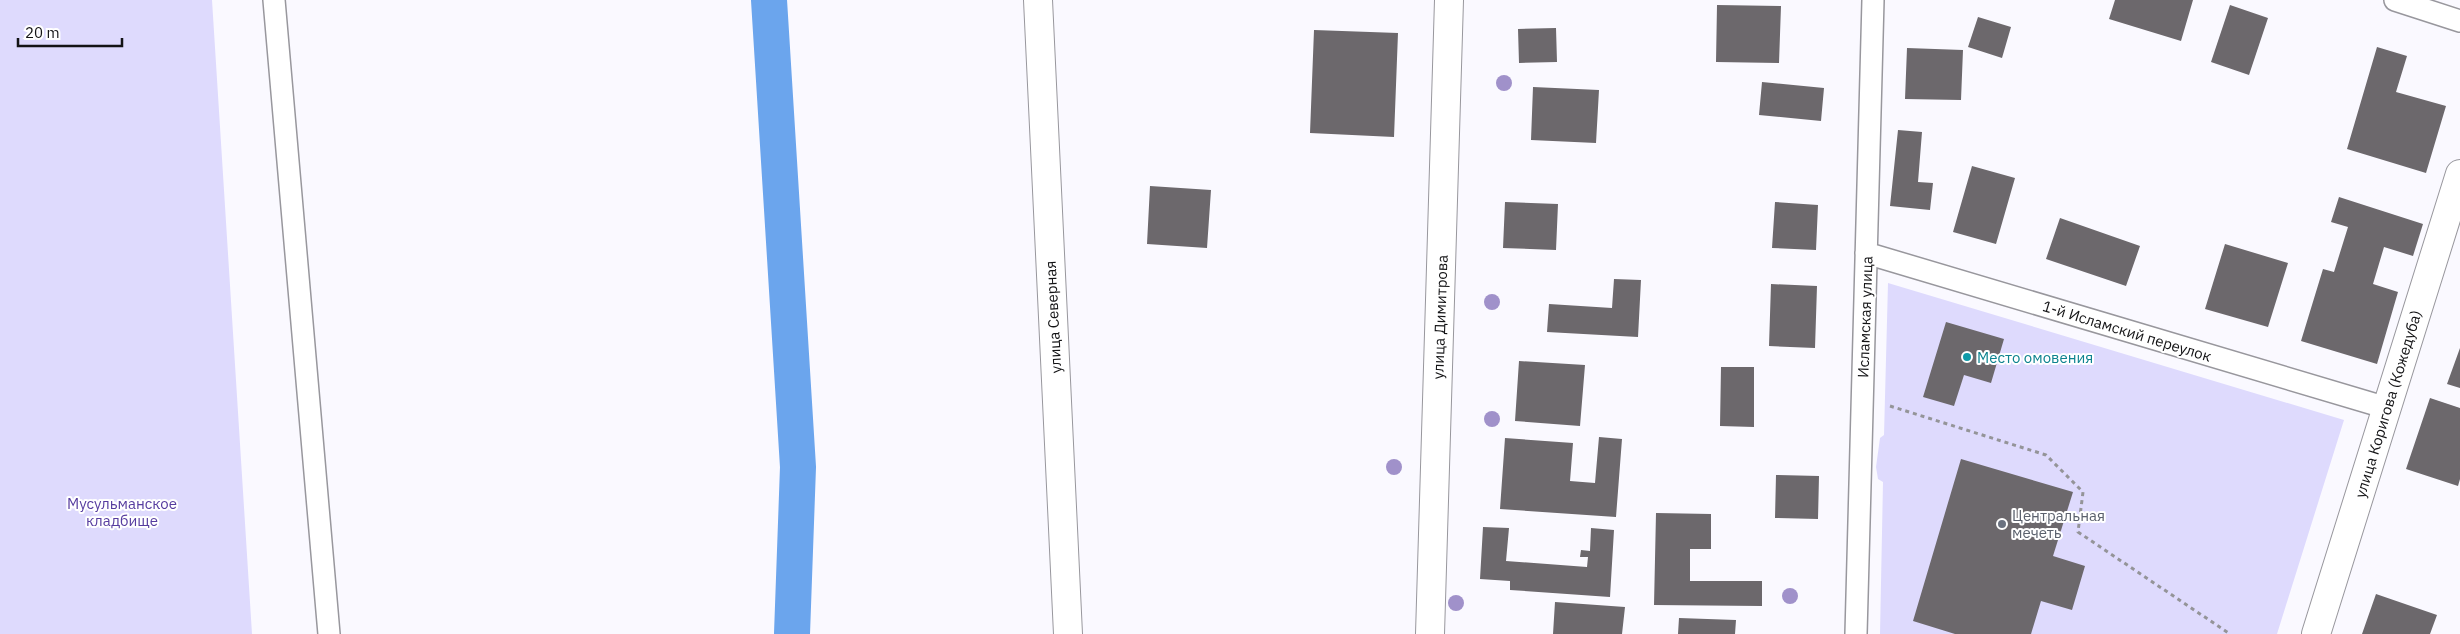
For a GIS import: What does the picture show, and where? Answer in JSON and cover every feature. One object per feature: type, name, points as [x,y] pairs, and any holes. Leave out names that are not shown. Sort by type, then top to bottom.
[{"type":"street","name":"улица Северная","points":[[1038,0],[1068,634]]},
{"type":"street","name":"улица Димитрова","points":[[1430,634],[1448,0]]},
{"type":"street","name":"улица Коригова (Кожедуба)","points":[[2316,634],[2460,174]]},
{"type":"lane","points":[[274,0],[329,634]]},
{"type":"lane","name":"Исламская улица","points":[[1856,634],[1873,0]]},
{"type":"lane","points":[[2395,0],[2460,21]]},
{"type":"lane","name":"1-й Исламский переулок","points":[[1866,253],[2387,408]]},
{"type":"path","points":[[1885,405],[2046,455],[2082,492],[2078,532],[2230,634]]},
{"type":"green space","name":"Мусульманское кладбище","points":[[0,0],[212,0],[252,634],[0,634]]},
{"type":"green space","points":[[1888,283],[2344,420],[2277,634],[1880,634],[1883,482],[1878,479],[1876,467],[1880,438],[1884,435]]},
{"type":"building","points":[[2115,0],[2193,0],[2181,41],[2109,19]]},
{"type":"building","points":[[1717,5],[1781,6],[1779,63],[1716,62]]},
{"type":"building","points":[[2230,5],[2268,18],[2249,75],[2211,62]]},
{"type":"building","points":[[1978,17],[2011,27],[2002,58],[1968,47]]},
{"type":"building","points":[[1556,28],[1557,62],[1519,63],[1518,29]]},
{"type":"building","points":[[1314,30],[1398,33],[1394,137],[1310,133]]},
{"type":"building","points":[[2377,47],[2407,56],[2396,92],[2446,106],[2426,173],[2347,149]]},
{"type":"building","points":[[1907,48],[1963,50],[1961,100],[1905,99]]},
{"type":"building","points":[[1762,82],[1824,88],[1821,121],[1759,115]]},
{"type":"building","points":[[1533,87],[1599,90],[1596,143],[1531,140]]},
{"type":"building","points":[[1898,130],[1922,132],[1918,182],[1933,183],[1930,210],[1890,206]]},
{"type":"building","points":[[1972,166],[2015,178],[1996,244],[1953,232]]},
{"type":"building","points":[[1150,186],[1211,190],[1207,248],[1147,244]]},
{"type":"building","points":[[2339,197],[2423,224],[2413,256],[2384,247],[2373,284],[2398,292],[2377,364],[2301,341],[2323,269],[2334,272],[2348,227],[2331,222]]},
{"type":"building","points":[[1505,202],[1558,204],[1556,250],[1503,248]]},
{"type":"building","points":[[1775,202],[1818,205],[1816,250],[1772,248]]},
{"type":"building","points":[[2060,218],[2140,246],[2126,286],[2046,259]]},
{"type":"building","points":[[2225,244],[2288,263],[2268,327],[2205,309]]},
{"type":"building","points":[[1614,279],[1641,280],[1638,337],[1547,332],[1549,304],[1612,308]]},
{"type":"building","points":[[1771,284],[1817,286],[1815,348],[1769,346]]},
{"type":"building","name":"Место омовения","points":[[1946,322],[2004,339],[1991,383],[1964,375],[1954,406],[1923,397]]},
{"type":"building","points":[[2460,348],[2460,388],[2447,384]]},
{"type":"building","points":[[1519,361],[1585,365],[1580,426],[1515,421]]},
{"type":"building","points":[[1721,367],[1754,367],[1754,427],[1720,426]]},
{"type":"building","points":[[2430,398],[2460,408],[2460,479],[2458,486],[2406,469]]},
{"type":"building","points":[[1599,437],[1622,439],[1616,517],[1500,509],[1505,438],[1573,443],[1570,481],[1595,483]]},
{"type":"building","name":"Центральная мечеть","points":[[1961,459],[2073,492],[2053,556],[2085,566],[2072,610],[2041,601],[2031,634],[1955,634],[1913,621]]},
{"type":"building","points":[[1776,475],[1819,476],[1818,519],[1775,518]]},
{"type":"building","points":[[1656,513],[1711,514],[1711,549],[1690,549],[1690,581],[1762,581],[1762,606],[1654,605]]},
{"type":"building","points":[[1483,527],[1509,528],[1506,561],[1587,567],[1588,557],[1580,557],[1581,550],[1590,551],[1591,528],[1614,530],[1610,597],[1510,590],[1510,581],[1480,579]]},
{"type":"building","points":[[2376,594],[2437,615],[2430,634],[2362,634]]},
{"type":"building","points":[[1555,602],[1625,607],[1622,634],[1553,634]]},
{"type":"building","points":[[1679,618],[1736,620],[1735,634],[1678,634]]},
{"type":"waterway","points":[[769,0],[798,467],[792,634]]},
{"type":"place","name":"Место омовения","points":[[1967,357]]},
{"type":"place","name":"Центральная мечеть","points":[[2002,524]]}]
